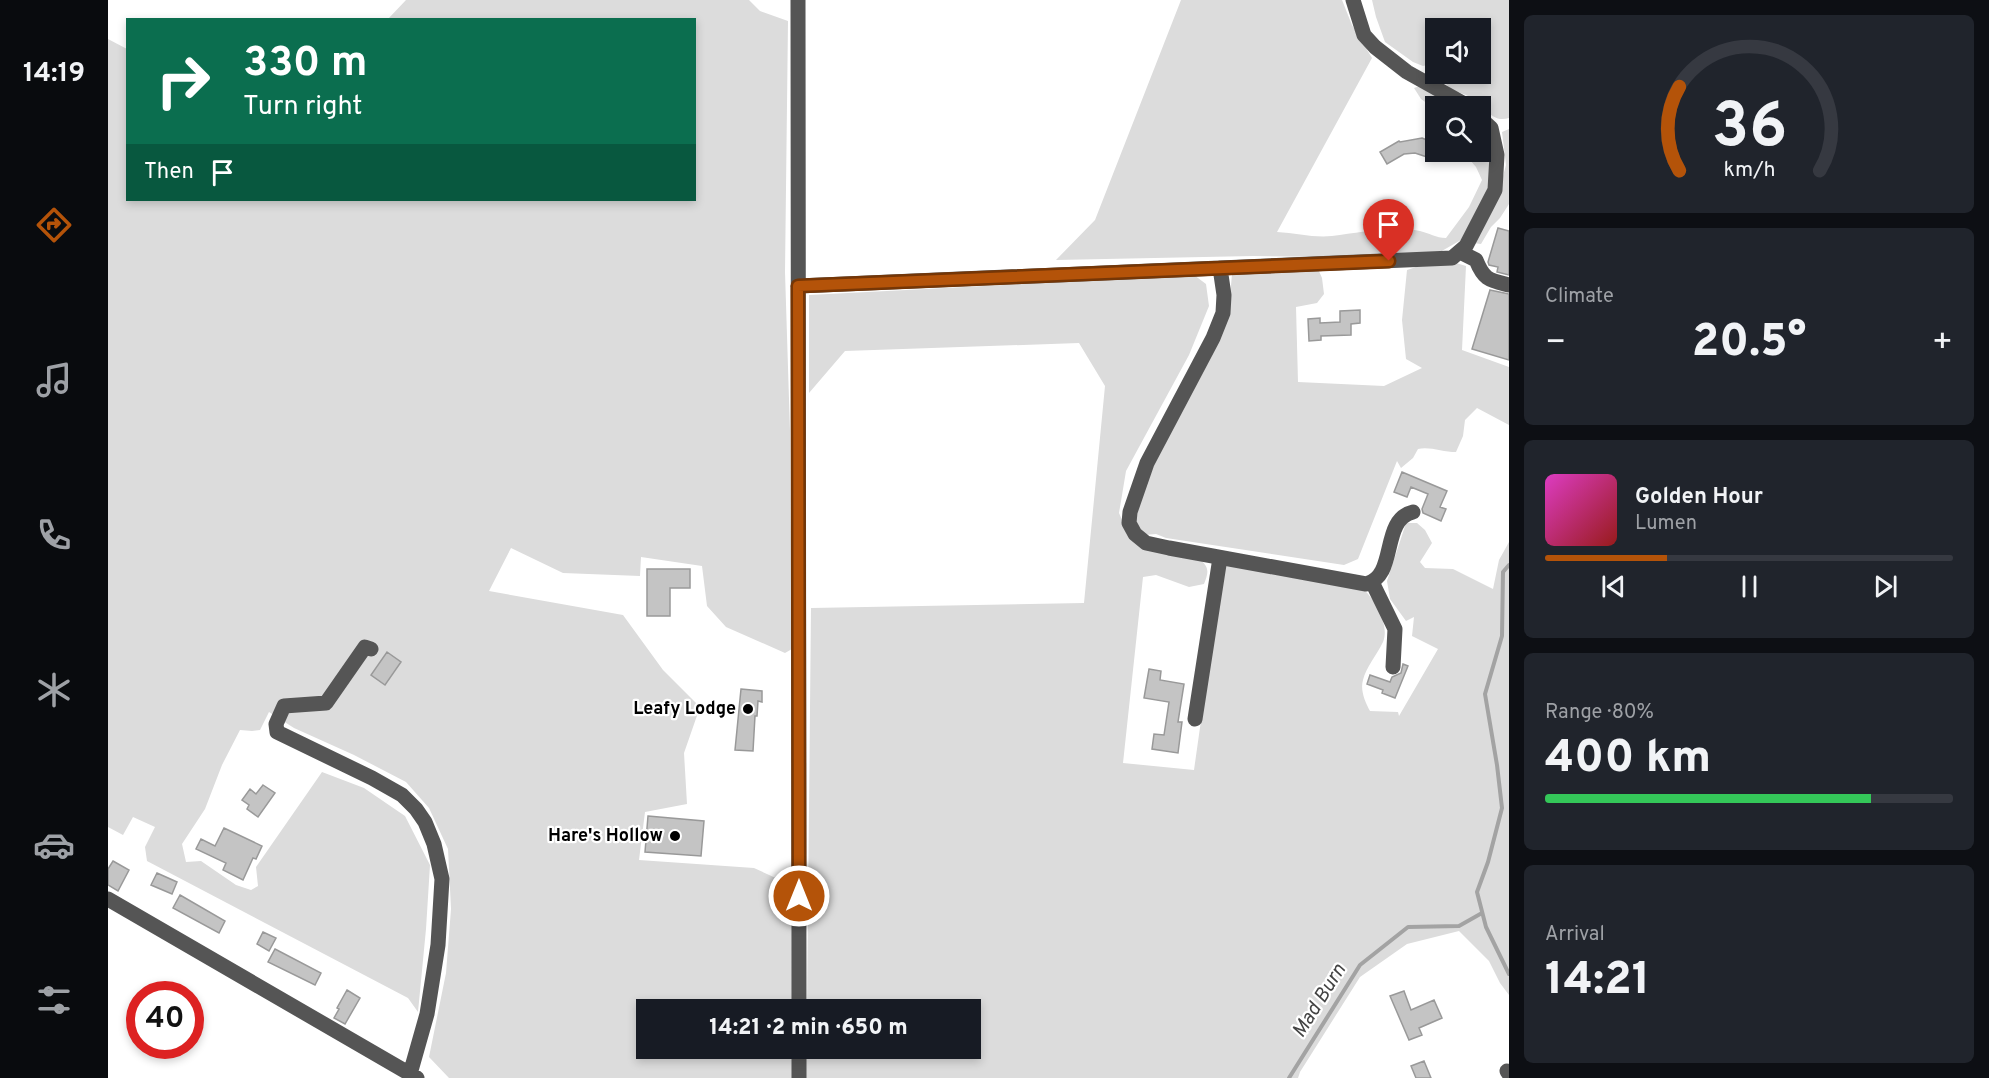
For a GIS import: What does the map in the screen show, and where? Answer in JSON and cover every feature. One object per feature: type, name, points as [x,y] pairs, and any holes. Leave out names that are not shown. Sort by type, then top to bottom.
[{"type":"street","points":[[798,0],[799,999]]},
{"type":"street","points":[[1353,0],[1364,35],[1375,47],[1407,72],[1450,96]]},
{"type":"street","points":[[798,286],[1452,258],[1466,246],[1495,190],[1497,155],[1491,128]]},
{"type":"street","points":[[1460,252],[1476,260],[1482,274],[1488,279],[1509,285]]},
{"type":"street","points":[[1220,268],[1224,295],[1223,313],[1213,338],[1147,463],[1137,490],[1129,523],[1135,534],[1146,543],[1307,575],[1366,584],[1380,576],[1397,524],[1404,514],[1413,512]]},
{"type":"street","points":[[1195,719],[1220,558]]},
{"type":"street","points":[[1372,582],[1395,629],[1393,667]]},
{"type":"street","points":[[108,899],[414,1076],[438,945],[442,879],[434,844],[425,822],[402,795],[277,732],[276,724],[284,706],[326,703],[365,647],[371,650]]},
{"type":"street","points":[[800,1059],[800,1078]]},
{"type":"shaded area","points":[[406,0],[749,0],[760,11],[788,21],[785,272],[790,431],[792,649],[785,653],[726,627],[707,606],[702,566],[641,557],[640,576],[563,573],[511,548],[489,591],[623,615],[663,670],[700,707],[684,753],[687,804],[645,812],[639,860],[754,868],[791,885],[792,999],[636,999],[636,1059],[793,1059],[793,1078],[449,1078],[429,1057],[446,973],[451,909],[448,849],[429,808],[406,782],[294,728],[269,712],[260,730],[240,730],[222,765],[205,809],[182,844],[186,862],[201,861],[236,885],[251,890],[258,886],[256,867],[322,772],[364,788],[405,816],[430,865],[418,1012],[408,998],[147,861],[145,847],[155,827],[133,817],[123,835],[108,827],[108,39],[126,48],[126,201],[696,201],[696,18],[389,18]]},
{"type":"shaded area","points":[[1181,0],[1342,0],[1352,25],[1372,58],[1277,232],[1325,236],[1409,229],[1446,238],[1469,207],[1482,180],[1472,162],[1491,162],[1491,159],[1492,167],[1488,189],[1461,240],[1440,252],[1330,257],[1253,256],[1056,260],[1095,220]]},
{"type":"shaded area","points":[[1372,0],[1509,0],[1509,118],[1503,119],[1491,115],[1491,96],[1468,96],[1451,89],[1447,84],[1491,84],[1491,18],[1425,18],[1425,66],[1423,66],[1413,62],[1385,42]]},
{"type":"shaded area","points":[[1423,85],[1441,96],[1425,96],[1425,102],[1414,88]]},
{"type":"shaded area","points":[[1509,129],[1509,204],[1481,244],[1473,243],[1497,199],[1506,165],[1502,132]]},
{"type":"shaded area","points":[[1456,263],[1466,266],[1462,350],[1509,367],[1509,425],[1477,408],[1465,420],[1463,436],[1456,452],[1422,448],[1418,449],[1413,458],[1401,468],[1397,461],[1358,559],[1344,565],[1166,538],[1156,534],[1144,535],[1134,524],[1150,468],[1229,308],[1232,274],[1318,269],[1324,294],[1317,303],[1296,307],[1298,382],[1384,386],[1422,368],[1406,359],[1402,320],[1407,270],[1419,266]]},
{"type":"shaded area","points":[[1194,275],[1206,284],[1209,306],[1189,355],[1126,471],[1119,513],[1129,536],[1201,560],[1206,566],[1207,574],[1204,584],[1189,587],[1156,575],[1143,577],[1123,763],[1194,770],[1221,579],[1225,567],[1232,563],[1362,588],[1380,613],[1385,635],[1364,675],[1363,696],[1370,711],[1398,712],[1399,716],[1438,649],[1412,636],[1414,617],[1406,621],[1390,599],[1387,581],[1406,523],[1417,523],[1425,530],[1432,543],[1420,562],[1425,568],[1453,569],[1493,589],[1499,560],[1509,542],[1509,995],[1489,961],[1459,931],[1407,944],[1360,977],[1298,1078],[804,1078],[805,1059],[981,1059],[981,999],[807,999],[811,608],[1084,603],[1105,386],[1079,343],[845,351],[809,393],[809,295]]},
{"type":"building","points":[[1425,139],[1425,156],[1415,153],[1404,154],[1387,164],[1380,152],[1400,142]]},
{"type":"building","points":[[1498,228],[1509,231],[1509,275],[1497,272],[1498,267],[1489,265],[1488,262]]},
{"type":"building","points":[[1490,290],[1509,294],[1509,360],[1472,349]]},
{"type":"building","points":[[1360,310],[1360,323],[1351,324],[1351,335],[1321,336],[1321,340],[1309,341],[1308,319],[1320,318],[1320,323],[1340,322],[1340,311]]},
{"type":"building","points":[[1402,472],[1447,491],[1440,507],[1446,509],[1441,521],[1423,513],[1422,509],[1428,494],[1411,487],[1407,497],[1394,492]]},
{"type":"building","points":[[647,569],[690,569],[690,588],[670,588],[670,616],[647,616]]},
{"type":"building","points":[[387,652],[401,662],[385,685],[371,675]]},
{"type":"building","points":[[1403,664],[1408,666],[1395,698],[1367,684],[1370,675],[1390,682],[1392,677],[1401,673]]},
{"type":"building","points":[[1149,669],[1161,671],[1160,680],[1184,684],[1178,722],[1182,722],[1178,753],[1152,749],[1154,734],[1164,735],[1169,702],[1144,698]]},
{"type":"building","name":"Leafy Lodge","points":[[741,689],[762,691],[762,702],[758,701],[757,716],[755,716],[753,751],[735,750]]},
{"type":"building","points":[[263,785],[275,793],[258,817],[247,809],[249,805],[242,800],[250,789],[256,794]]},
{"type":"building","name":"Hare's Hollow","points":[[648,816],[704,821],[701,856],[645,852]]},
{"type":"building","points":[[224,828],[262,846],[256,859],[253,858],[243,880],[223,870],[226,863],[196,849],[201,839],[215,846]]},
{"type":"building","points":[[113,861],[129,870],[118,891],[108,885],[108,869]]},
{"type":"building","points":[[157,873],[177,882],[172,894],[151,885]]},
{"type":"building","points":[[180,895],[225,921],[219,933],[173,908]]},
{"type":"building","points":[[263,932],[276,938],[269,951],[257,944]]},
{"type":"building","points":[[275,949],[321,973],[315,985],[268,962]]},
{"type":"building","points":[[347,990],[360,998],[345,1024],[334,1018]]},
{"type":"building","points":[[1404,991],[1411,1010],[1434,1000],[1442,1018],[1419,1028],[1422,1035],[1409,1040],[1390,996]]},
{"type":"building","points":[[1424,1061],[1431,1078],[1416,1078],[1411,1066]]},
{"type":"waterway","points":[[1509,565],[1503,572],[1502,636],[1485,694],[1502,808],[1488,862],[1477,892],[1486,927],[1509,974]]},
{"type":"waterway","name":"Mad Burn","points":[[1289,1078],[1360,965],[1408,927],[1459,926],[1482,913]]},
{"type":"place","name":"Leafy Lodge","points":[[748,709]]},
{"type":"place","name":"Hare's Hollow","points":[[675,836]]},
{"type":"route","points":[[799,896],[798,286],[1389,261]]}]
